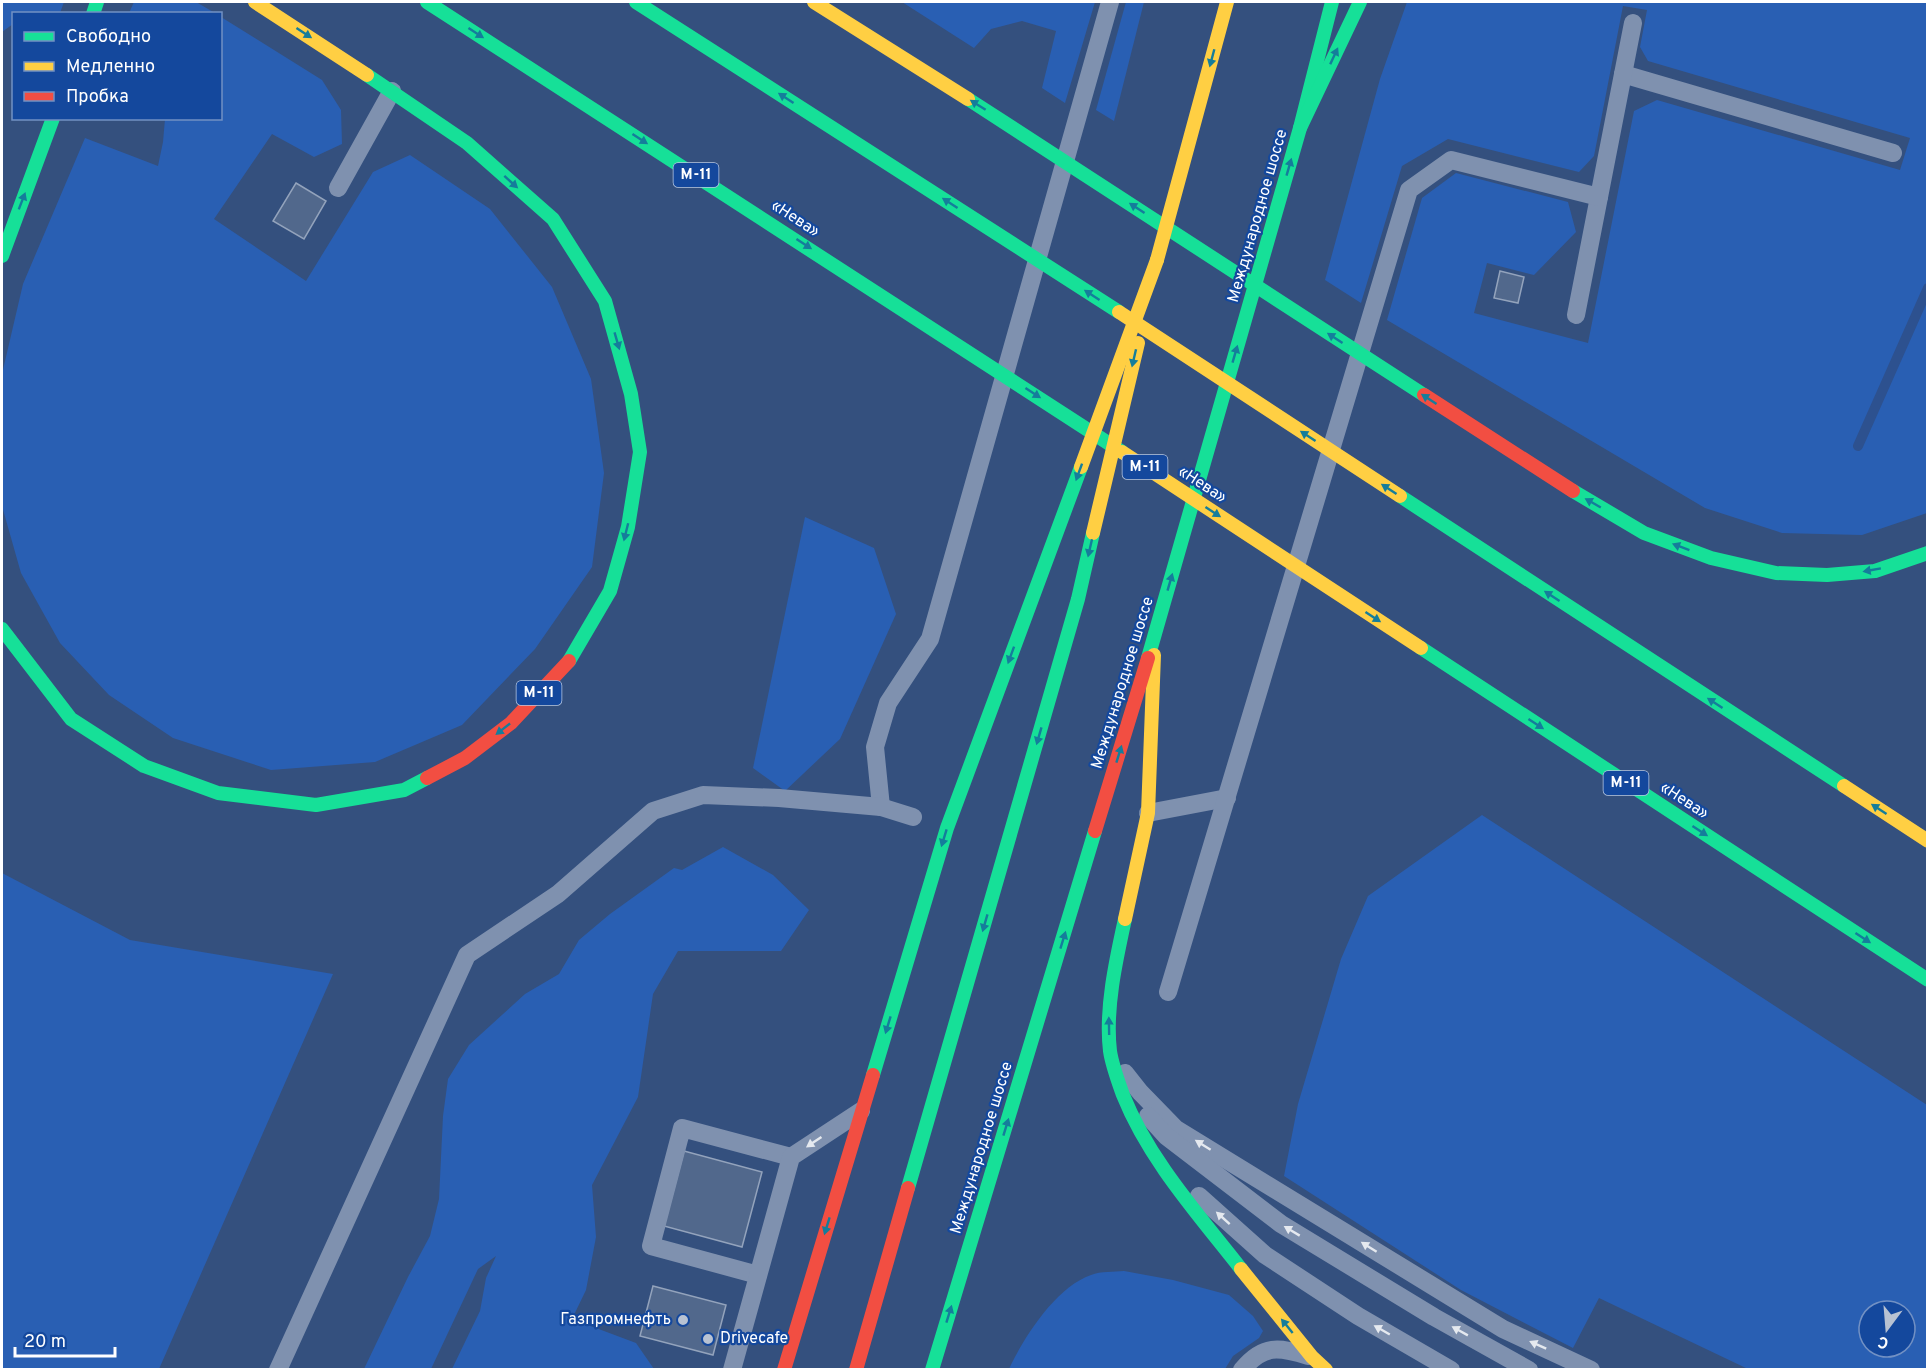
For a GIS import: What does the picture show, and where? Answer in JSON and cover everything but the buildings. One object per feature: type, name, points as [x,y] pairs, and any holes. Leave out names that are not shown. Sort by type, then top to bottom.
[{"type":"main road","name":"М-11","points":[[2,629],[71,719],[144,766],[218,793],[316,805],[404,790],[465,758],[511,723],[572,658],[610,591],[628,527],[639,452],[631,394],[605,301],[553,219],[467,143],[255,2]]},
{"type":"main road","name":"«Нева»","points":[[427,2],[966,349],[1928,980]]},
{"type":"main road","points":[[636,2],[999,234],[1928,841]]},
{"type":"main road","points":[[814,2],[1028,137],[1587,500],[1644,533],[1711,558],[1776,573],[1827,575],[1875,571],[1928,553]]},
{"type":"main road","points":[[856,1370],[1078,599],[1157,260],[1227,2]]},
{"type":"main road","name":"Международное шоссе","points":[[932,1370],[1154,638],[1300,128],[1332,2]]},
{"type":"main road","points":[[1300,128],[1360,2]]},
{"type":"main road","points":[[2,256],[52,120]]},
{"type":"main road","points":[[784,1370],[947,828],[1157,260]]},
{"type":"main road","points":[[1154,638],[1148,813],[1119,946],[1108,1022],[1110,1053],[1133,1119],[1157,1158],[1183,1196],[1312,1357],[1326,1370]]},
{"type":"lane","points":[[881,807],[875,747],[888,703],[930,639],[1110,2]]},
{"type":"lane","points":[[1576,315],[1633,23]]},
{"type":"lane","points":[[1623,74],[1893,153]]},
{"type":"lane","points":[[338,188],[392,91]]},
{"type":"lane","points":[[1168,992],[1409,190],[1451,160],[1599,197]]},
{"type":"lane","points":[[278,1370],[467,955],[558,894],[653,811],[703,795],[778,798],[881,807],[913,817]]},
{"type":"lane","points":[[1148,813],[1227,798]]},
{"type":"lane","points":[[1110,1053],[1140,1092],[1176,1129],[1503,1329],[1591,1370]]},
{"type":"lane","points":[[1119,1084],[1166,1136],[1281,1224],[1434,1317],[1529,1370]]},
{"type":"lane","points":[[732,1370],[791,1157],[862,1110]]},
{"type":"lane","points":[[758,1275],[651,1246],[682,1128],[791,1157]]},
{"type":"lane","points":[[1157,1158],[1265,1255],[1358,1316],[1451,1370]]},
{"type":"lane","points":[[1242,1370],[1258,1355],[1273,1348],[1312,1357]]},
{"type":"shaded area","points":[[2,2],[64,2],[60,12],[12,12],[12,25],[2,32]]},
{"type":"shaded area","points":[[134,2],[196,2],[213,12],[129,12]]},
{"type":"shaded area","points":[[902,2],[1095,2],[1065,103],[1042,88],[1056,31],[1022,21],[991,29],[974,48]]},
{"type":"shaded area","points":[[1126,2],[1144,2],[1114,121],[1096,110]]},
{"type":"shaded area","points":[[1407,2],[1927,2],[1927,513],[1862,535],[1782,533],[1705,508],[1387,320],[1422,198],[1456,173],[1568,202],[1576,232],[1534,275],[1487,263],[1474,313],[1588,343],[1634,111],[1657,100],[1900,170],[1910,138],[1648,61],[1640,47],[1647,10],[1623,6],[1594,156],[1579,172],[1448,139],[1402,166],[1361,303],[1325,280],[1380,79]]},
{"type":"shaded area","points":[[222,18],[322,80],[341,110],[342,144],[314,157],[272,134],[214,219],[306,281],[373,172],[410,155],[490,209],[552,287],[591,379],[604,473],[592,567],[535,649],[462,725],[375,762],[271,770],[173,738],[109,695],[60,643],[21,573],[2,506],[2,374],[23,284],[85,138],[158,166],[165,120],[222,120]]},
{"type":"shaded area","points":[[805,517],[874,548],[896,614],[840,739],[785,791],[753,768]]},
{"type":"shaded area","points":[[1482,815],[1927,1105],[1927,1369],[1748,1369],[1599,1298],[1573,1348],[1461,1290],[1284,1176],[1298,1104],[1341,959],[1368,896]]},
{"type":"shaded area","points":[[723,847],[773,875],[809,910],[781,951],[678,951],[653,994],[638,1097],[592,1185],[596,1237],[586,1290],[572,1319],[636,1343],[654,1369],[452,1369],[480,1311],[486,1278],[496,1256],[478,1269],[431,1369],[364,1369],[430,1236],[439,1199],[443,1116],[448,1079],[469,1045],[525,994],[559,974],[579,940],[610,914],[674,868],[682,870]]},
{"type":"shaded area","points":[[2,873],[130,940],[333,974],[159,1369],[2,1369]]},
{"type":"shaded area","points":[[1124,1271],[1173,1280],[1229,1295],[1253,1316],[1263,1331],[1259,1338],[1233,1356],[1225,1369],[1009,1369],[1023,1342],[1042,1314],[1066,1290],[1078,1281],[1095,1274]]},
{"type":"waterway","points":[[1858,446],[1928,288]]},
{"type":"traffic: fast","points":[[94,12],[97,2]]},
{"type":"traffic: fast","points":[[427,2],[1122,452]]},
{"type":"traffic: fast","points":[[636,2],[1119,312]]},
{"type":"traffic: fast","points":[[1300,128],[1332,2]]},
{"type":"traffic: fast","points":[[1148,658],[1300,128],[1360,2]]},
{"type":"traffic: fast","points":[[367,75],[467,143],[553,219],[605,301],[631,394],[640,452],[628,527],[610,591],[569,661]]},
{"type":"traffic: fast","points":[[968,99],[1424,395]]},
{"type":"traffic: fast","points":[[2,256],[52,120]]},
{"type":"traffic: fast","points":[[873,1075],[947,828],[1081,467]]},
{"type":"traffic: fast","points":[[1573,491],[1644,533],[1711,558],[1776,573],[1827,575],[1875,571],[1928,553]]},
{"type":"traffic: fast","points":[[1400,496],[1844,786]]},
{"type":"traffic: fast","points":[[908,1188],[1078,599],[1093,533]]},
{"type":"traffic: fast","points":[[2,629],[71,719],[144,766],[218,793],[316,805],[404,790],[427,778]]},
{"type":"traffic: fast","points":[[1421,648],[1928,980]]},
{"type":"traffic: fast","points":[[932,1370],[1095,831]]},
{"type":"traffic: fast","points":[[1125,919],[1112,985],[1109,1018],[1110,1051],[1117,1079],[1134,1119],[1160,1164],[1241,1269]]},
{"type":"traffic: slow","points":[[255,2],[367,75]]},
{"type":"traffic: slow","points":[[814,2],[968,99]]},
{"type":"traffic: slow","points":[[1157,260],[1227,2]]},
{"type":"traffic: slow","points":[[1081,467],[1157,260]]},
{"type":"traffic: slow","points":[[1119,312],[1400,496]]},
{"type":"traffic: slow","points":[[1093,533],[1138,343]]},
{"type":"traffic: slow","points":[[1122,452],[1421,648]]},
{"type":"traffic: slow","points":[[1125,919],[1148,813],[1154,655]]},
{"type":"traffic: slow","points":[[1844,786],[1928,841]]},
{"type":"traffic: slow","points":[[1241,1269],[1312,1357],[1326,1370]]},
{"type":"traffic: jam","points":[[1424,395],[1573,491]]},
{"type":"traffic: jam","points":[[1095,831],[1148,658]]},
{"type":"traffic: jam","points":[[427,778],[465,758],[511,723],[569,661]]},
{"type":"traffic: jam","points":[[784,1370],[873,1075]]},
{"type":"traffic: jam","points":[[856,1370],[908,1188]]},
{"type":"place","name":"Газпромнефть","points":[[683,1320]]},
{"type":"place","name":"Drivecafe","points":[[708,1339]]}]
